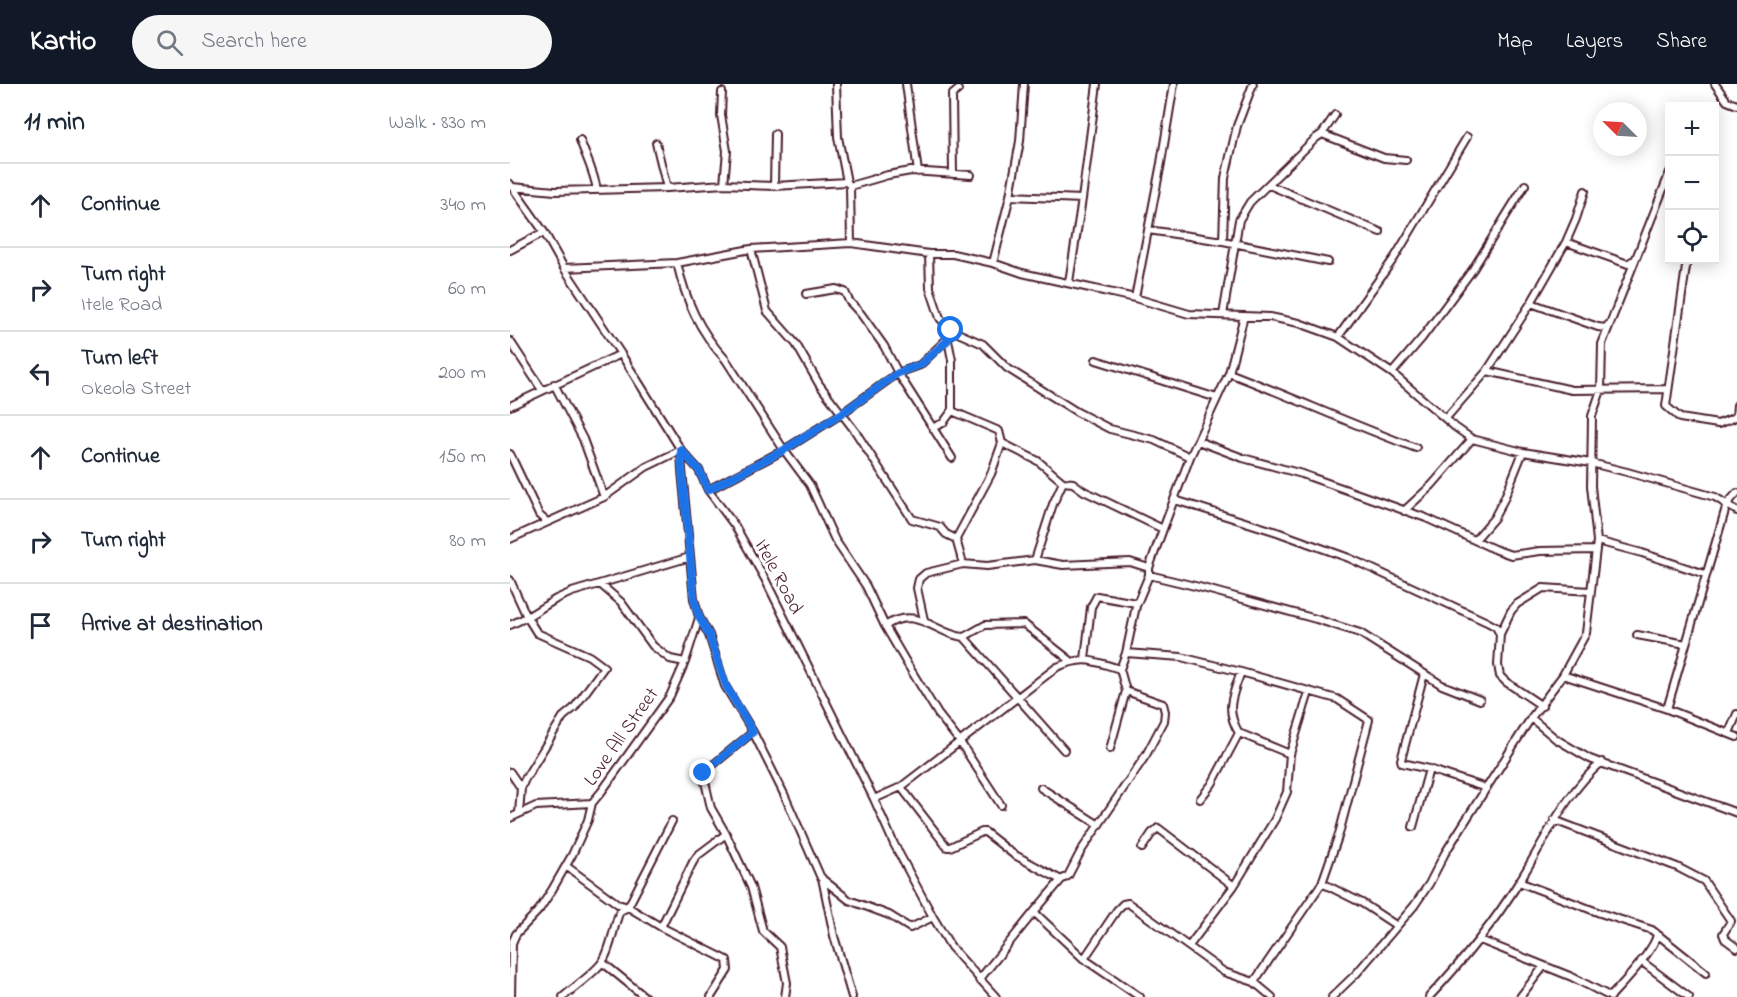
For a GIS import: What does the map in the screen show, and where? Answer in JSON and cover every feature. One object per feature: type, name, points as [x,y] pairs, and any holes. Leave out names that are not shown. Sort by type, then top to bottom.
[{"type":"street","points":[[836,84],[838,137],[849,184],[851,243]]},
{"type":"street","points":[[906,84],[918,172]]},
{"type":"street","points":[[993,263],[1010,195],[1020,141],[1024,84]]},
{"type":"street","points":[[1069,282],[1097,84]]},
{"type":"street","points":[[1134,298],[1174,84]]},
{"type":"street","points":[[1223,241],[1226,178],[1237,126],[1253,84]]},
{"type":"street","points":[[1715,84],[1727,101],[1737,105]]},
{"type":"street","points":[[953,174],[952,95],[958,90]]},
{"type":"street","points":[[722,92],[721,115],[727,151],[724,184]]},
{"type":"street","points":[[1223,315],[1239,220],[1250,202],[1322,134],[1335,115]]},
{"type":"street","points":[[774,186],[776,134]]},
{"type":"street","points":[[1322,134],[1384,158],[1406,160]]},
{"type":"street","points":[[1338,337],[1395,257],[1467,137],[1455,157]]},
{"type":"street","points":[[580,140],[594,173],[597,190]]},
{"type":"street","points":[[656,143],[667,188]]},
{"type":"street","points":[[511,186],[555,191],[724,184],[774,186],[849,184],[888,175],[918,172],[971,175]]},
{"type":"street","points":[[1332,997],[1397,926],[1429,884],[1445,853],[1531,718],[1563,675],[1587,633],[1597,541],[1591,463],[1592,416],[1601,390],[1602,344],[1665,184]]},
{"type":"street","points":[[1269,185],[1380,232]]},
{"type":"street","points":[[1392,372],[1422,338],[1473,268],[1525,185]]},
{"type":"street","name":"Itele Road","points":[[511,186],[544,232],[564,268],[681,450],[699,470],[708,490],[735,526],[765,579],[894,844],[933,917],[951,947],[996,997]]},
{"type":"street","points":[[1446,418],[1487,371],[1531,303],[1566,242],[1585,191]]},
{"type":"street","points":[[1010,195],[1082,199]]},
{"type":"street","points":[[1148,230],[1236,243],[1328,262]]},
{"type":"street","points":[[510,250],[544,232]]},
{"type":"street","points":[[1566,242],[1628,264],[1635,259]]},
{"type":"street","points":[[564,268],[677,263],[751,249],[851,243],[929,254],[953,254],[993,263],[1022,273],[1134,298],[1189,314],[1270,317],[1299,323],[1338,337],[1392,372],[1472,439],[1522,452],[1591,463],[1715,496],[1737,511]]},
{"type":"street","points":[[751,249],[767,311],[796,344],[819,384],[912,519],[940,527],[946,534],[957,539]]},
{"type":"street","points":[[929,254],[930,288],[940,318],[951,330],[983,344],[1007,368],[1077,412],[1110,429],[1154,440],[1190,457]]},
{"type":"street","points":[[677,263],[691,311],[810,485],[835,540],[866,586],[885,626],[938,714],[960,741],[1001,805]]},
{"type":"street","points":[[1686,264],[1666,406],[1680,418],[1718,424],[1736,417],[1737,405]]},
{"type":"street","points":[[806,294],[836,289],[845,292],[849,301],[884,346],[898,373],[952,458]]},
{"type":"street","points":[[1531,303],[1598,327],[1606,328],[1610,321]]},
{"type":"street","points":[[1110,749],[1126,691],[1120,669],[1126,653],[1136,606],[1190,457],[1230,373],[1244,316]]},
{"type":"street","points":[[934,427],[943,423],[952,411],[952,360],[948,340],[951,330]]},
{"type":"street","points":[[708,490],[784,450],[841,414],[898,373],[920,365],[948,340]]},
{"type":"street","points":[[510,341],[542,390]]},
{"type":"street","points":[[510,406],[621,354]]},
{"type":"street","points":[[1096,360],[1217,398]]},
{"type":"street","points":[[1487,371],[1572,390],[1668,389]]},
{"type":"street","points":[[1230,373],[1314,406],[1339,419],[1416,448]]},
{"type":"street","points":[[554,384],[583,439],[604,497]]},
{"type":"street","points":[[952,411],[999,431],[1002,443],[991,474],[957,539],[963,564]]},
{"type":"street","points":[[1404,511],[1432,485],[1472,439]]},
{"type":"street","points":[[1198,441],[1243,458],[1302,474],[1426,518],[1511,555],[1540,551],[1596,550]]},
{"type":"street","points":[[1002,443],[1038,461],[1063,482],[1073,483],[1084,491],[1163,529]]},
{"type":"street","points":[[510,539],[604,497],[646,467],[681,450],[694,599],[699,617],[709,635],[726,686],[753,732],[784,794],[821,878],[834,936],[852,997]]},
{"type":"street","points":[[1475,540],[1494,518],[1522,452]]},
{"type":"street","points":[[510,454],[539,515],[547,522]]},
{"type":"street","points":[[1035,560],[1053,504],[1063,482]]},
{"type":"street","points":[[1667,710],[1727,504],[1737,493]]},
{"type":"street","points":[[1175,500],[1277,532],[1349,558],[1487,622],[1496,627],[1500,634]]},
{"type":"street","points":[[535,528],[539,515]]},
{"type":"street","points":[[1597,541],[1705,574]]},
{"type":"street","points":[[510,625],[572,592],[690,557]]},
{"type":"street","points":[[924,620],[917,588],[919,579],[926,573],[963,564],[987,566],[1035,560],[1063,565],[1130,562],[1149,571],[1200,587],[1360,633],[1442,685],[1479,700]]},
{"type":"street","points":[[510,580],[537,633],[589,656],[604,667],[574,708],[563,717],[525,779],[521,788],[519,813]]},
{"type":"street","points":[[600,584],[621,602],[653,646],[670,659],[685,662]]},
{"type":"street","points":[[1542,706],[1506,682],[1500,675],[1498,665],[1500,634],[1517,604],[1543,588],[1590,591]]},
{"type":"street","points":[[1084,659],[1091,607],[1097,596],[1136,603],[1136,606]]},
{"type":"street","name":"Love All Street","points":[[511,997],[512,943],[516,934],[539,910],[566,866],[588,820],[592,803],[670,696],[685,662],[699,617]]},
{"type":"street","points":[[885,626],[894,619],[924,620],[957,636],[964,637],[985,625],[1024,624],[1071,661]]},
{"type":"street","points":[[1637,635],[1686,644]]},
{"type":"street","points":[[964,637],[1064,750]]},
{"type":"street","points":[[1126,653],[1181,657],[1241,672],[1337,699],[1369,720],[1339,834],[1322,883],[1254,982]]},
{"type":"street","points":[[874,799],[901,787],[1057,667],[1084,659],[1120,669]]},
{"type":"street","points":[[1241,672],[1230,704],[1232,720],[1239,733],[1290,754]]},
{"type":"street","points":[[1424,674],[1401,760],[1407,765],[1429,769],[1486,788]]},
{"type":"street","points":[[1563,675],[1667,710],[1737,737]]},
{"type":"street","points":[[980,980],[1061,880],[1068,876],[1146,754],[1164,721],[1163,704],[1126,691]]},
{"type":"street","points":[[1189,946],[1234,886],[1275,819],[1287,792],[1290,754],[1309,692]]},
{"type":"street","points":[[1729,734],[1737,714]]},
{"type":"street","points":[[1531,718],[1556,739],[1590,759],[1737,813]]},
{"type":"street","points":[[753,732],[703,773],[711,808],[751,887],[763,931],[780,947],[787,983],[785,997]]},
{"type":"street","points":[[1200,799],[1212,784],[1239,733]]},
{"type":"street","points":[[1589,773],[1590,759]]},
{"type":"street","points":[[1429,997],[1480,940],[1519,882],[1554,820],[1589,773],[1602,762]]},
{"type":"street","points":[[1413,827],[1429,769]]},
{"type":"street","points":[[510,772],[521,788]]},
{"type":"street","points":[[515,780],[525,779]]},
{"type":"street","points":[[901,787],[947,847],[985,832],[1013,854],[1061,880]]},
{"type":"street","points":[[1041,788],[1099,825]]},
{"type":"street","points":[[510,818],[536,806],[592,803]]},
{"type":"street","points":[[1554,820],[1677,867],[1704,880],[1731,921],[1723,934],[1725,939],[1737,948]]},
{"type":"street","points":[[563,997],[602,962],[613,937],[620,911],[628,907],[672,821]]},
{"type":"street","points":[[1142,848],[1158,828],[1234,886]]},
{"type":"street","points":[[661,927],[693,862],[698,855],[726,834]]},
{"type":"street","points":[[566,866],[618,904],[628,907],[661,927],[727,960],[728,970],[711,997]]},
{"type":"street","points":[[821,878],[849,900],[888,915],[909,928],[933,917]]},
{"type":"street","points":[[1519,882],[1652,930],[1706,973]]},
{"type":"street","points":[[1322,883],[1362,903],[1397,926]]},
{"type":"street","points":[[1084,959],[1117,910],[1128,903],[1224,972],[1254,982],[1272,997]]},
{"type":"street","points":[[1034,912],[1084,959],[1140,997]]},
{"type":"street","points":[[1480,940],[1572,977],[1611,997],[1641,961],[1657,934]]},
{"type":"street","points":[[1641,961],[1689,997]]},
{"type":"street","points":[[602,962],[645,997]]},
{"type":"street","points":[[1520,997],[1544,966]]},
{"type":"route","points":[[703,773],[753,732],[726,686],[694,599],[681,450],[699,470],[708,490],[784,450],[841,414],[898,373],[920,365],[948,340],[951,330]]}]
